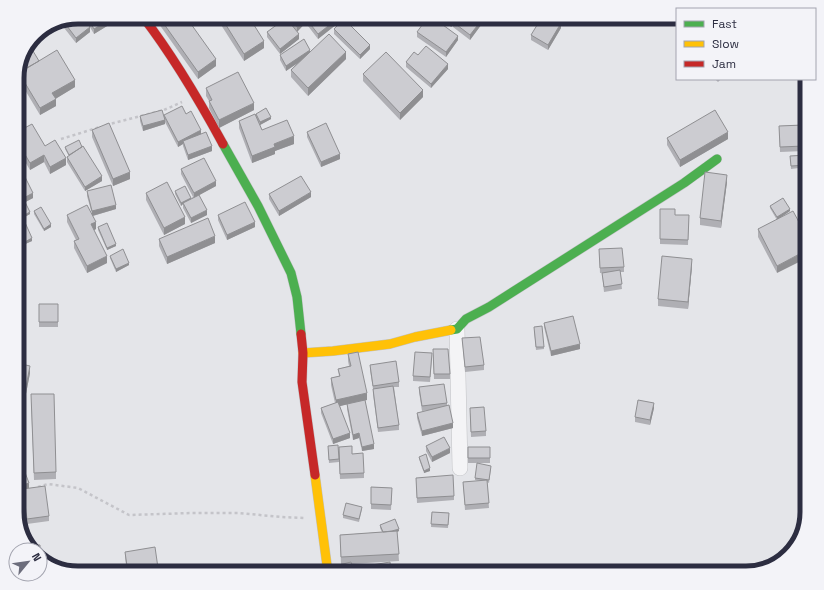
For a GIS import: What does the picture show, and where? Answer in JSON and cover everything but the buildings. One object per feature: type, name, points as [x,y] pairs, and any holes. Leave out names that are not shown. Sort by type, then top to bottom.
[{"type":"street","points":[[148,24],[197,96],[258,206],[291,273],[297,297],[303,353],[302,382],[327,566]]},
{"type":"street","points":[[303,353],[390,344],[415,337],[457,329],[466,320],[489,307],[684,183],[717,159]]},
{"type":"street","points":[[457,329],[460,468]]},
{"type":"path","points":[[61,140],[126,119],[164,110],[197,96]]},
{"type":"path","points":[[36,488],[48,484],[78,488],[129,516],[192,513],[238,513],[312,518],[321,515]]},
{"type":"path","points":[[24,492],[29,490]]},
{"type":"traffic: fast","points":[[223,144],[258,206],[291,273],[297,297],[301,334]]},
{"type":"traffic: fast","points":[[451,330],[457,329],[466,319],[489,307],[684,183],[717,159]]},
{"type":"traffic: slow","points":[[303,353],[390,344],[415,337],[451,330]]},
{"type":"traffic: slow","points":[[315,475],[327,566]]},
{"type":"traffic: jam","points":[[148,24],[186,79],[223,144]]},
{"type":"traffic: jam","points":[[301,334],[303,353],[302,382],[315,475]]}]
